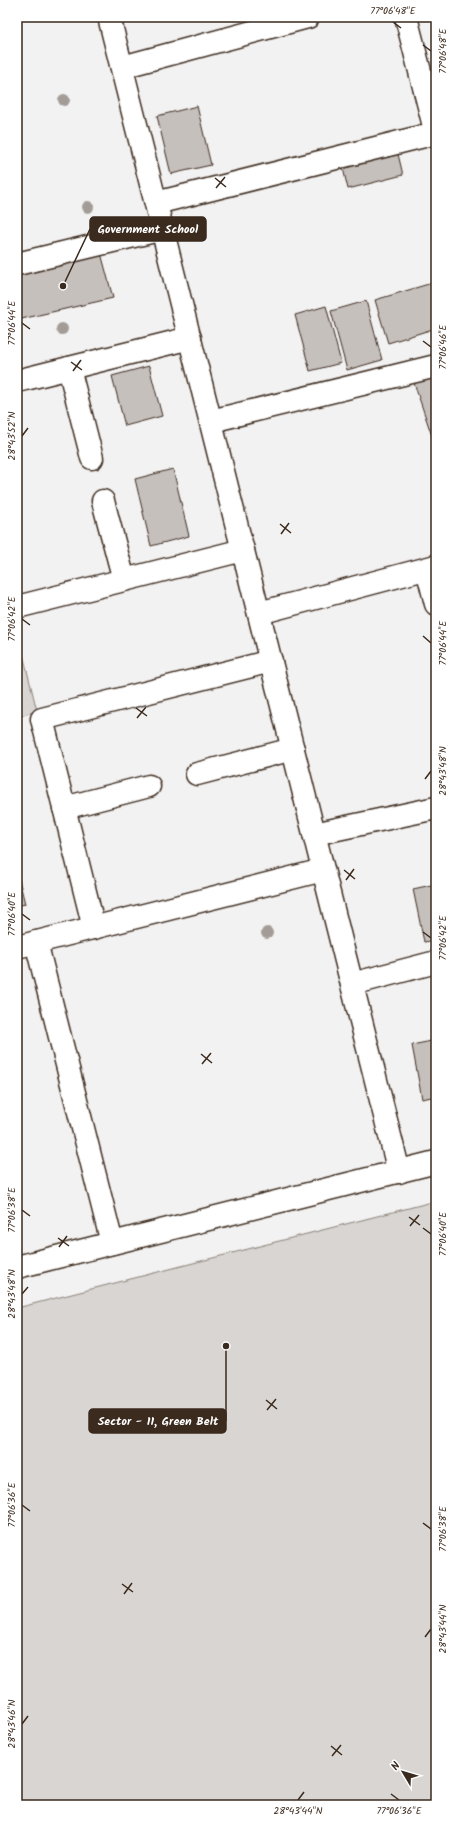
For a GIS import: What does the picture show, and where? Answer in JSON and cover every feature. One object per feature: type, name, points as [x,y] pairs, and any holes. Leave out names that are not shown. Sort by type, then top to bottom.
[{"type":"street","points":[[109,17],[399,1172]]},
{"type":"street","points":[[122,67],[308,17]]},
{"type":"street","points":[[156,203],[436,133],[406,17]]},
{"type":"street","points":[[17,264],[163,229]]},
{"type":"street","points":[[17,381],[190,338]]},
{"type":"street","points":[[211,421],[436,366]]},
{"type":"street","points":[[69,368],[92,458]]},
{"type":"street","points":[[103,501],[124,580]]},
{"type":"street","points":[[17,607],[243,550]]},
{"type":"street","points":[[259,613],[432,567],[436,604]]},
{"type":"street","points":[[94,928],[42,719],[271,661]]},
{"type":"street","points":[[197,774],[293,749]]},
{"type":"street","points":[[64,808],[149,786]]},
{"type":"street","points":[[314,834],[436,808]]},
{"type":"street","points":[[112,1243],[26,945],[323,870]]},
{"type":"street","points":[[352,984],[436,962]]},
{"type":"street","points":[[17,1267],[436,1162]]},
{"type":"shaded area","points":[[17,630],[37,711],[17,717]]},
{"type":"shaded area","points":[[436,1201],[436,1805],[17,1805],[17,1308]]},
{"type":"building","points":[[197,106],[211,165],[171,174],[157,116]]},
{"type":"building","points":[[397,150],[403,175],[348,189],[342,164]]},
{"type":"building","points":[[101,253],[113,298],[17,320],[17,274]]},
{"type":"building","points":[[432,283],[436,297],[436,328],[388,343],[375,300]]},
{"type":"building","points":[[366,301],[382,360],[347,370],[331,311]]},
{"type":"building","points":[[326,306],[341,363],[310,371],[295,315]]},
{"type":"building","points":[[149,366],[162,416],[125,426],[112,376]]},
{"type":"building","points":[[436,376],[436,442],[434,442],[414,383]]},
{"type":"building","points":[[173,469],[189,536],[151,546],[135,479]]},
{"type":"building","points":[[17,871],[25,904],[17,906]]},
{"type":"building","points":[[436,884],[436,940],[424,942],[413,889]]},
{"type":"building","points":[[436,1040],[436,1096],[422,1099],[412,1045]]},
{"type":"place","name":"Government School","points":[[63,286]]},
{"type":"place","name":"Sector - 11, Green Belt","points":[[226,1346]]}]
